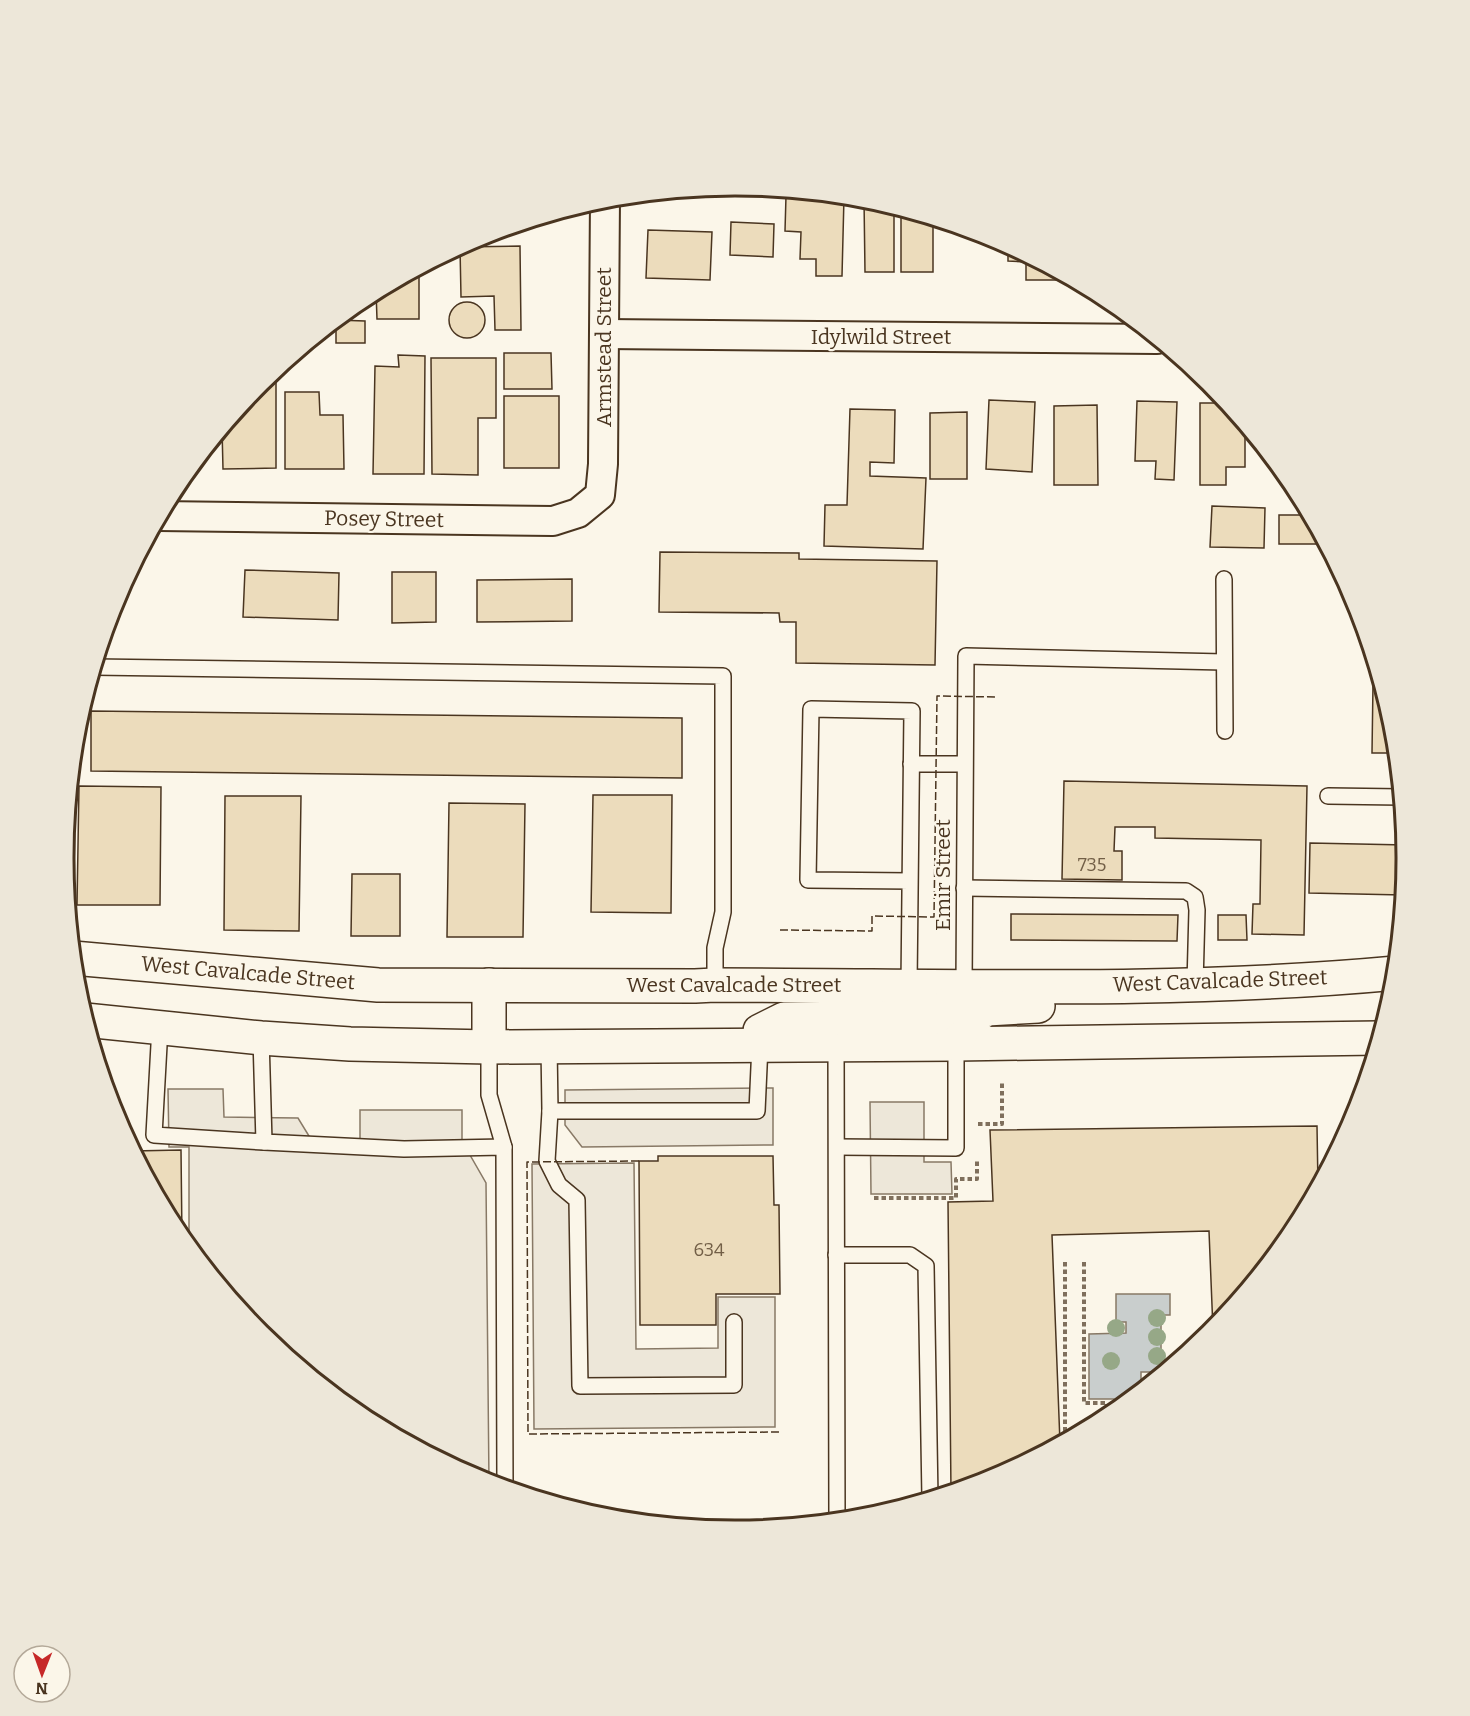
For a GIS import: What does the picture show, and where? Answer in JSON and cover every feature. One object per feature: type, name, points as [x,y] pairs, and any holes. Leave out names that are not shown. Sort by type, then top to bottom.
[{"type":"main road","name":"West Cavalcade Street","points":[[81,959],[378,984],[964,986],[1196,984],[1307,981],[1386,974]]},
{"type":"main road","points":[[956,1044],[964,1024],[987,1009],[1110,1006],[1148,999],[1196,984]]},
{"type":"main road","points":[[489,985],[489,1047]]},
{"type":"main road","points":[[760,1045],[760,1031],[784,1019],[936,1017],[954,1000],[964,986]]},
{"type":"main road","points":[[94,1021],[261,1038],[350,1044],[489,1047],[1371,1038]]},
{"type":"street","name":"Armstead Street","points":[[600,495],[603,464],[605,209]]},
{"type":"street","name":"Idylwild Street","points":[[605,334],[1145,339]]},
{"type":"street","name":"Posey Street","points":[[169,516],[553,521],[578,513],[600,495]]},
{"type":"lane","points":[[1224,579],[1224,731]]},
{"type":"lane","name":"Emir Street","points":[[964,986],[966,656],[1224,662]]},
{"type":"lane","points":[[102,667],[723,676],[723,912],[715,948],[715,984]]},
{"type":"lane","points":[[909,985],[912,711],[811,709],[808,880],[910,881]]},
{"type":"lane","points":[[911,764],[964,764]]},
{"type":"lane","points":[[1328,796],[1393,797]]},
{"type":"lane","points":[[964,888],[1186,891],[1195,897],[1197,910],[1196,984]]},
{"type":"lane","points":[[160,1027],[154,1135],[404,1149],[504,1147]]},
{"type":"lane","points":[[261,1038],[264,1142]]},
{"type":"lane","points":[[837,1147],[956,1148],[956,1044]]},
{"type":"lane","points":[[550,1111],[757,1111],[760,1045]]},
{"type":"lane","points":[[836,1045],[837,1511]]},
{"type":"lane","points":[[549,1046],[548,1161],[559,1185],[577,1200],[580,1386],[734,1385],[734,1322]]},
{"type":"lane","points":[[489,1047],[489,1095],[504,1147],[505,1478]]},
{"type":"lane","points":[[836,1256],[910,1255],[926,1266],[930,1490]]},
{"type":"path","points":[[1065,1262],[1065,1432]]},
{"type":"path","points":[[1084,1262],[1084,1403],[1107,1403],[1107,1405]]},
{"type":"shaded area","points":[[773,1088],[773,1145],[582,1147],[565,1125],[565,1090]]},
{"type":"shaded area","points":[[168,1089],[223,1089],[224,1117],[298,1118],[312,1141],[360,1140],[360,1110],[462,1110],[462,1141],[486,1183],[489,1472],[442,1451],[367,1408],[332,1383],[267,1326],[210,1261],[189,1232],[189,1147],[169,1147]]},
{"type":"shaded area","points":[[870,1102],[924,1102],[924,1162],[951,1162],[952,1194],[871,1194]]},
{"type":"shaded area","points":[[634,1163],[636,1349],[718,1348],[718,1297],[775,1297],[775,1427],[534,1429],[532,1164]]},
{"type":"shaded area","points":[[1116,1294],[1170,1294],[1170,1315],[1161,1315],[1161,1363],[1151,1372],[1141,1372],[1141,1380],[1114,1400],[1089,1399],[1089,1334],[1126,1333],[1126,1322],[1116,1322]]},
{"type":"building","points":[[786,199],[844,206],[842,276],[816,276],[816,259],[800,259],[801,232],[785,231]]},
{"type":"building","points":[[864,209],[894,216],[894,272],[865,272]]},
{"type":"building","points":[[901,218],[933,227],[933,272],[901,272]]},
{"type":"building","points":[[731,222],[774,224],[773,257],[730,255]]},
{"type":"building","points":[[648,230],[712,232],[710,280],[646,278]]},
{"type":"building","points":[[520,246],[521,330],[495,330],[494,296],[461,297],[460,257],[483,247]]},
{"type":"building","points":[[1008,256],[1021,262],[1008,261]]},
{"type":"building","points":[[1026,264],[1056,280],[1026,280]]},
{"type":"building","points":[[419,277],[419,319],[377,319],[376,302]]},
{"type":"building","points":[[467,302],[480,307],[485,320],[480,333],[467,338],[454,333],[449,320],[454,307]]},
{"type":"building","points":[[350,320],[365,321],[365,343],[336,343],[336,330]]},
{"type":"building","points":[[504,353],[551,353],[552,389],[504,389]]},
{"type":"building","points":[[398,355],[425,356],[424,474],[373,474],[375,366],[399,367]]},
{"type":"building","points":[[431,358],[496,358],[496,418],[478,418],[478,475],[432,474]]},
{"type":"building","points":[[276,382],[276,468],[223,469],[222,440]]},
{"type":"building","points":[[285,392],[319,392],[320,415],[343,415],[344,469],[285,469]]},
{"type":"building","points":[[504,396],[559,396],[559,468],[504,468]]},
{"type":"building","points":[[989,400],[1035,402],[1032,472],[986,469]]},
{"type":"building","points":[[1137,401],[1177,402],[1174,480],[1155,479],[1156,461],[1135,461]]},
{"type":"building","points":[[1200,403],[1215,403],[1245,437],[1245,467],[1226,467],[1226,485],[1200,485]]},
{"type":"building","points":[[1097,405],[1098,485],[1054,485],[1054,406]]},
{"type":"building","points":[[850,409],[895,410],[894,463],[870,462],[870,476],[926,478],[923,549],[824,546],[825,505],[847,505]]},
{"type":"building","points":[[967,412],[967,479],[930,479],[930,413]]},
{"type":"building","points":[[1212,506],[1265,508],[1264,548],[1210,547]]},
{"type":"building","points":[[1279,515],[1301,515],[1317,544],[1279,544]]},
{"type":"building","points":[[660,552],[799,553],[799,559],[937,561],[935,665],[796,663],[796,622],[780,622],[779,613],[659,612]]},
{"type":"building","points":[[245,570],[339,573],[338,620],[243,617]]},
{"type":"building","points":[[392,572],[436,572],[436,622],[392,623]]},
{"type":"building","points":[[572,579],[572,621],[477,622],[477,580]]},
{"type":"building","points":[[1373,684],[1388,753],[1372,753]]},
{"type":"building","points":[[91,711],[682,718],[682,778],[91,771]]},
{"type":"building","points":[[1064,781],[1307,786],[1304,935],[1252,934],[1253,904],[1260,904],[1261,840],[1155,838],[1155,827],[1115,827],[1114,851],[1122,851],[1122,880],[1062,879]]},
{"type":"building","points":[[79,786],[161,787],[160,905],[77,905]]},
{"type":"building","points":[[593,795],[672,795],[671,913],[591,912]]},
{"type":"building","points":[[225,796],[301,796],[299,931],[224,930]]},
{"type":"building","points":[[449,803],[525,804],[523,937],[447,937]]},
{"type":"building","points":[[1310,843],[1396,845],[1395,895],[1309,893]]},
{"type":"building","points":[[352,874],[400,874],[400,936],[351,936]]},
{"type":"building","points":[[1011,914],[1178,915],[1177,941],[1011,940]]},
{"type":"building","points":[[1218,915],[1246,915],[1247,940],[1218,940]]},
{"type":"building","points":[[1317,1126],[1318,1170],[1285,1226],[1260,1261],[1212,1316],[1209,1231],[1052,1235],[1060,1434],[988,1469],[951,1483],[948,1202],[993,1201],[990,1130]]},
{"type":"building","points":[[181,1150],[182,1221],[162,1189],[142,1151]]},
{"type":"building","points":[[658,1156],[773,1156],[774,1205],[779,1205],[780,1294],[716,1294],[716,1325],[640,1325],[639,1161],[658,1161]]},
{"type":"fence","points":[[780,930],[872,931],[872,916],[934,917],[937,696],[996,697]]},
{"type":"fence","points":[[639,1161],[527,1162],[528,1434],[779,1432]]}]
